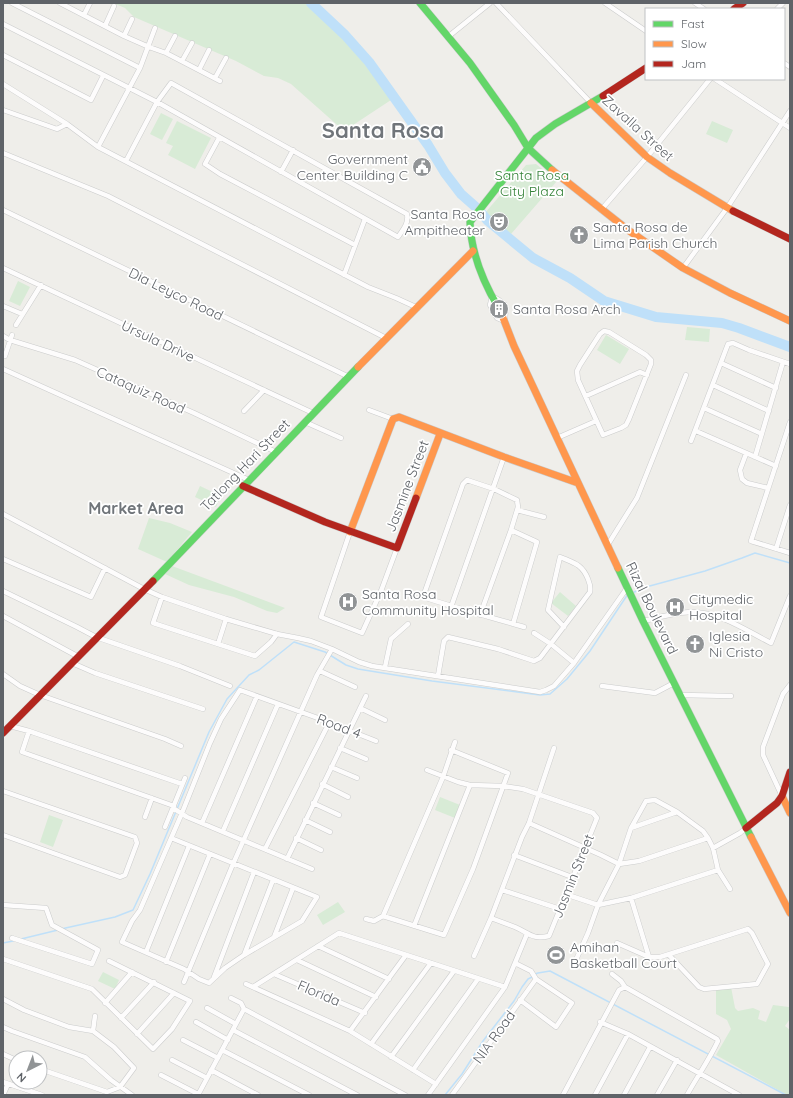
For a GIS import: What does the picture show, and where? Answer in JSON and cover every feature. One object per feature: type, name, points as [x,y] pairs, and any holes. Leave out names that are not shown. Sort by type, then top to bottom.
[{"type":"main road","points":[[420,3],[470,62],[514,125],[528,148],[601,210],[683,268],[730,293],[790,321]]},
{"type":"main road","name":"Rizal Boulevard","points":[[645,69],[612,91],[555,124],[536,138],[470,222],[473,251],[489,292],[499,309],[557,438],[643,621],[790,913]]},
{"type":"main road","name":"Zavalla Street","points":[[590,103],[647,157],[670,173],[727,208],[790,239]]},
{"type":"main road","name":"Tatlong Hari Street","points":[[3,733],[386,338],[418,308],[473,251]]},
{"type":"main road","points":[[350,532],[396,418],[578,483]]},
{"type":"main road","name":"Jasmine Street","points":[[397,548],[440,434]]},
{"type":"main road","points":[[243,486],[350,532],[397,548]]},
{"type":"main road","points":[[746,828],[777,803],[782,796],[790,772]]},
{"type":"main road","points":[[782,796],[790,813]]},
{"type":"street","points":[[12,3],[21,5],[140,68]]},
{"type":"street","points":[[60,3],[124,36],[166,53],[217,80],[226,58]]},
{"type":"street","points":[[84,15],[90,3]]},
{"type":"street","points":[[449,36],[490,3]]},
{"type":"street","name":"Zavalla Street","points":[[496,3],[590,103]]},
{"type":"street","points":[[606,3],[645,30]]},
{"type":"street","points":[[105,26],[114,6]]},
{"type":"street","points":[[124,36],[132,19]]},
{"type":"street","points":[[3,24],[156,102],[398,237],[408,218],[407,214],[171,83],[156,102],[126,161]]},
{"type":"street","points":[[98,147],[130,89],[149,47],[155,28]]},
{"type":"street","points":[[166,53],[175,36]]},
{"type":"street","points":[[182,61],[192,43]]},
{"type":"street","points":[[199,70],[209,50]]},
{"type":"street","points":[[3,55],[90,100],[103,76]]},
{"type":"street","points":[[601,210],[647,157],[709,80]]},
{"type":"street","points":[[717,80],[790,128]]},
{"type":"street","points":[[3,84],[67,124],[98,147],[344,275],[418,308]]},
{"type":"street","points":[[3,110],[57,129],[67,124]]},
{"type":"street","points":[[683,268],[727,208],[790,111]]},
{"type":"street","points":[[219,138],[205,164],[220,174],[355,245]]},
{"type":"street","points":[[281,172],[293,150]]},
{"type":"street","points":[[3,153],[108,196],[386,338]]},
{"type":"street","name":"Dia Leyco Road","points":[[3,210],[349,377]]},
{"type":"street","points":[[344,275],[365,219]]},
{"type":"street","name":"Ursula Drive","points":[[3,268],[313,413]]},
{"type":"street","points":[[16,325],[41,285]]},
{"type":"street","points":[[492,297],[498,298],[503,302],[506,309],[504,321],[497,318],[490,306],[492,297]]},
{"type":"street","points":[[3,306],[22,314]]},
{"type":"street","points":[[604,331],[609,332],[649,357],[651,364],[647,375],[626,425],[603,435],[578,380],[577,371],[600,334],[604,331]]},
{"type":"street","points":[[5,356],[12,335]]},
{"type":"street","name":"Cataquiz Road","points":[[3,336],[10,340],[75,360],[194,413],[276,452]]},
{"type":"street","points":[[691,441],[728,344],[733,343],[790,364]]},
{"type":"street","points":[[755,457],[783,362]]},
{"type":"street","points":[[721,363],[776,388]]},
{"type":"street","points":[[3,369],[249,480]]},
{"type":"street","points":[[586,396],[640,372],[647,375]]},
{"type":"street","points":[[608,546],[638,498],[686,375]]},
{"type":"street","points":[[713,385],[768,411]]},
{"type":"street","points":[[244,411],[264,390]]},
{"type":"street","points":[[704,408],[762,434]]},
{"type":"street","points":[[369,410],[396,418]]},
{"type":"street","points":[[557,438],[596,420]]},
{"type":"street","points":[[305,422],[341,438]]},
{"type":"street","points":[[790,422],[751,541],[790,553]]},
{"type":"street","points":[[696,431],[776,466]]},
{"type":"street","points":[[746,454],[740,470],[742,479],[747,483],[768,488]]},
{"type":"street","points":[[452,607],[504,457]]},
{"type":"street","points":[[480,615],[518,507],[517,500],[494,489],[467,480],[463,484],[423,597],[452,607],[480,615],[524,627]]},
{"type":"street","points":[[776,549],[790,505]]},
{"type":"street","points":[[517,510],[544,517]]},
{"type":"street","points":[[3,514],[144,589],[162,597],[226,619],[278,634],[298,638],[359,662],[540,692],[554,686],[574,664],[629,591]]},
{"type":"street","points":[[511,530],[537,542],[513,624]]},
{"type":"street","points":[[350,532],[321,617],[362,633],[381,591],[397,548]]},
{"type":"street","points":[[438,676],[444,641],[448,637],[534,660],[540,658],[564,627],[590,592],[591,587],[584,570],[580,566],[560,557],[548,610],[564,627]]},
{"type":"street","points":[[3,559],[91,597],[105,568]]},
{"type":"street","points":[[3,591],[96,637],[180,666],[230,686]]},
{"type":"street","points":[[643,621],[691,612],[710,614],[730,622],[771,643],[790,596]]},
{"type":"street","points":[[162,597],[153,622],[255,656],[278,634]]},
{"type":"street","points":[[3,616],[77,656]]},
{"type":"street","points":[[218,644],[226,619]]},
{"type":"street","points":[[385,667],[391,639],[408,624]]},
{"type":"street","points":[[534,633],[551,644],[574,664]]},
{"type":"street","points":[[184,982],[233,864],[317,675],[331,651]]},
{"type":"street","points":[[72,663],[95,673],[203,709]]},
{"type":"street","points":[[320,671],[355,687]]},
{"type":"street","points":[[3,674],[20,686],[40,695],[166,739],[181,746]]},
{"type":"street","points":[[602,686],[655,693],[674,683]]},
{"type":"street","points":[[782,796],[762,755],[763,748],[783,694],[790,685]]},
{"type":"street","name":"Road 4","points":[[181,812],[210,743],[228,707],[240,690],[376,741]]},
{"type":"street","points":[[680,695],[731,696]]},
{"type":"street","points":[[202,822],[257,696]]},
{"type":"street","points":[[287,858],[366,696]]},
{"type":"street","points":[[223,831],[278,704]]},
{"type":"street","points":[[360,708],[385,720]]},
{"type":"street","points":[[266,849],[329,723]]},
{"type":"street","points":[[10,726],[29,730],[182,784]]},
{"type":"street","points":[[29,730],[22,752],[152,798],[202,822],[312,869]]},
{"type":"street","points":[[366,919],[374,921],[383,916],[444,776],[451,750],[455,742]]},
{"type":"street","points":[[340,748],[366,760]]},
{"type":"street","points":[[474,956],[491,918],[514,855],[529,823],[554,748]]},
{"type":"street","points":[[383,916],[444,935],[473,869],[508,773],[451,750]]},
{"type":"street","points":[[331,767],[357,778]]},
{"type":"street","points":[[427,770],[470,785],[504,786],[523,789],[539,794]]},
{"type":"street","points":[[165,827],[185,778]]},
{"type":"street","points":[[322,784],[348,797]]},
{"type":"street","points":[[414,926],[470,785]]},
{"type":"street","points":[[3,791],[135,837],[137,843],[125,875],[120,877],[3,836]]},
{"type":"street","name":"Jasmin Street","points":[[491,918],[518,928],[527,934],[540,938],[549,936],[597,818],[593,813],[539,794]]},
{"type":"street","points":[[145,817],[152,798]]},
{"type":"street","points":[[575,962],[588,933],[598,905],[619,864],[631,828],[646,801],[655,800],[677,812],[703,831],[713,848],[718,870],[730,889]]},
{"type":"street","points":[[313,803],[339,814]]},
{"type":"street","points":[[171,838],[317,897],[302,921],[244,954],[225,968],[209,983],[122,942],[132,921],[140,910],[181,812]]},
{"type":"street","points":[[631,828],[677,812]]},
{"type":"street","points":[[305,820],[330,832]]},
{"type":"street","points":[[529,823],[619,864],[639,861],[708,838]]},
{"type":"street","points":[[713,848],[746,828]]},
{"type":"street","points":[[296,838],[321,850]]},
{"type":"street","points":[[146,952],[189,846]]},
{"type":"street","points":[[166,962],[210,854]]},
{"type":"street","points":[[514,855],[572,877]]},
{"type":"street","points":[[565,894],[598,905],[631,898],[718,870]]},
{"type":"street","points":[[213,978],[254,872]]},
{"type":"street","points":[[244,954],[273,880]]},
{"type":"street","points":[[274,937],[293,888]]},
{"type":"street","points":[[502,890],[560,909]]},
{"type":"street","points":[[631,898],[649,957]]},
{"type":"street","points":[[3,905],[46,908],[52,925],[98,950],[92,964],[12,938]]},
{"type":"street","points":[[617,943],[649,957],[660,957],[748,930],[752,933],[768,964],[757,984],[704,990],[699,987],[669,955]]},
{"type":"street","points":[[253,987],[340,932],[505,987]]},
{"type":"street","points":[[428,1095],[505,987],[527,934]]},
{"type":"street","points":[[318,946],[389,978]]},
{"type":"street","points":[[350,1031],[365,1013],[406,955]]},
{"type":"street","points":[[3,959],[92,989],[153,1049],[167,1034],[190,1001],[109,961]]},
{"type":"street","points":[[296,960],[376,997]]},
{"type":"street","points":[[371,1044],[431,963]]},
{"type":"street","points":[[515,963],[531,971],[536,978],[572,1003],[556,1027],[520,1000]]},
{"type":"street","points":[[219,964],[225,968]]},
{"type":"street","points":[[391,1057],[454,971]]},
{"type":"street","points":[[105,1003],[132,972]]},
{"type":"street","name":"Florida","points":[[274,974],[365,1013]]},
{"type":"street","points":[[612,974],[621,981],[625,987],[717,1039],[718,1041],[711,1056],[699,1073],[687,1095]]},
{"type":"street","name":"NIA Road","points":[[452,1095],[536,978]]},
{"type":"street","points":[[413,1070],[478,979]]},
{"type":"street","points":[[121,1018],[154,982]]},
{"type":"street","points":[[246,984],[350,1031],[436,1084]]},
{"type":"street","points":[[563,1095],[600,1022],[619,990],[625,987]]},
{"type":"street","points":[[137,1034],[174,993]]},
{"type":"street","points":[[231,998],[241,1003],[244,1009],[403,1095]]},
{"type":"street","points":[[3,999],[24,1010],[69,1027],[93,1031],[114,1047],[134,1068],[120,1087],[107,1092],[48,1072]]},
{"type":"street","points":[[207,1008],[236,1024]]},
{"type":"street","points":[[161,1075],[198,1095],[244,1009]]},
{"type":"street","points":[[93,1031],[95,1016]]},
{"type":"street","points":[[196,1022],[228,1040]]},
{"type":"street","points":[[600,1022],[628,1034],[738,1095]]},
{"type":"street","points":[[3,1027],[12,1032],[85,1057],[120,1087],[132,1095]]},
{"type":"street","points":[[233,1030],[357,1095]]},
{"type":"street","points":[[595,1095],[628,1034]]},
{"type":"street","points":[[183,1040],[218,1058]]},
{"type":"street","points":[[624,1095],[650,1047]]},
{"type":"street","points":[[222,1050],[309,1095]]},
{"type":"street","points":[[172,1060],[207,1078]]},
{"type":"street","points":[[657,1095],[677,1060]]},
{"type":"street","points":[[211,1070],[258,1095]]},
{"type":"street","points":[[3,1082],[8,1084],[3,1095]]},
{"type":"street","points":[[27,1093],[42,1095]]},
{"type":"green space","points":[[113,3],[307,4],[349,42],[391,100],[344,131],[291,84],[278,78],[264,76],[236,61],[134,17],[125,8]]},
{"type":"green space","points":[[161,113],[173,119],[162,140],[150,134]]},
{"type":"green space","points":[[177,121],[211,138],[195,169],[168,155],[173,146],[166,143]]},
{"type":"green space","points":[[712,121],[733,130],[727,143],[706,134]]},
{"type":"green space","name":"Santa Rosa City Plaza","points":[[536,164],[557,181],[511,234],[485,213],[526,165]]},
{"type":"green space","points":[[18,281],[30,287],[20,306],[9,301]]},
{"type":"green space","points":[[687,327],[710,329],[709,342],[685,340]]},
{"type":"green space","points":[[606,335],[629,349],[620,364],[597,350]]},
{"type":"green space","points":[[200,486],[221,496],[216,507],[195,497]]},
{"type":"green space","points":[[149,518],[170,523],[192,532],[167,562],[138,549]]},
{"type":"green space","points":[[172,566],[285,608],[277,613],[267,611],[234,597],[189,585],[165,574]]},
{"type":"green space","points":[[560,592],[576,606],[568,616],[551,603]]},
{"type":"green space","points":[[440,797],[460,805],[455,818],[435,810]]},
{"type":"green space","points":[[49,815],[63,820],[53,847],[40,842]]},
{"type":"green space","points":[[338,902],[345,912],[323,925],[317,915]]},
{"type":"green space","points":[[103,972],[119,980],[115,989],[98,981]]},
{"type":"green space","points":[[731,987],[735,1008],[738,1011],[753,1008],[760,1011],[758,1019],[766,1022],[773,1005],[789,1007],[790,1019],[785,1026],[790,1030],[790,1095],[787,1095],[716,1055],[731,1029],[727,1020],[716,1014],[716,989]]},
{"type":"waterway","points":[[311,3],[345,35],[369,62],[461,194],[478,209],[488,221],[533,258],[570,278],[604,301],[656,317],[722,323],[790,347]]},
{"type":"waterway","points":[[632,593],[646,587],[705,571],[755,553],[790,563]]},
{"type":"waterway","points":[[61,929],[115,917],[133,910],[150,874],[209,732],[227,699],[249,675],[259,670],[294,642],[325,652],[346,665],[358,669],[432,681],[540,695],[550,694],[567,679],[590,651],[628,594]]},
{"type":"waterway","points":[[21,939],[58,930]]},
{"type":"waterway","points":[[3,943],[13,941]]},
{"type":"waterway","points":[[535,974],[550,971],[786,1095]]},
{"type":"waterway","points":[[445,1095],[462,1074],[483,1041],[514,1001],[522,987],[528,979],[532,977]]},
{"type":"traffic: fast","points":[[420,3],[470,63],[514,125],[528,148],[552,170]]},
{"type":"traffic: fast","points":[[498,307],[478,266],[470,222],[536,138],[555,124],[603,96]]},
{"type":"traffic: fast","points":[[153,581],[358,367]]},
{"type":"traffic: fast","points":[[618,568],[751,837]]},
{"type":"traffic: slow","points":[[591,103],[647,157],[670,173],[733,211]]},
{"type":"traffic: slow","points":[[552,170],[628,230],[683,268],[730,293],[790,321]]},
{"type":"traffic: slow","points":[[358,367],[473,251]]},
{"type":"traffic: slow","points":[[500,310],[514,346],[618,568]]},
{"type":"traffic: slow","points":[[350,532],[393,419],[399,417],[504,457],[578,483]]},
{"type":"traffic: slow","points":[[416,498],[440,434]]},
{"type":"traffic: slow","points":[[782,796],[790,813]]},
{"type":"traffic: slow","points":[[751,837],[790,913]]},
{"type":"traffic: jam","points":[[736,8],[743,3]]},
{"type":"traffic: jam","points":[[603,96],[645,69]]},
{"type":"traffic: jam","points":[[733,211],[790,239]]},
{"type":"traffic: jam","points":[[243,486],[325,522],[397,548],[416,498]]},
{"type":"traffic: jam","points":[[3,733],[153,581]]},
{"type":"traffic: jam","points":[[746,828],[777,803],[782,796],[790,772]]},
{"type":"place","name":"Government Center Building C","points":[[422,167]]},
{"type":"place","name":"Santa Rosa Ampitheater","points":[[499,222]]},
{"type":"place","name":"Santa Rosa de Lima Parish Church","points":[[579,235]]},
{"type":"place","name":"Santa Rosa Arch","points":[[499,309]]},
{"type":"place","name":"Santa Rosa Community Hospital","points":[[348,602]]},
{"type":"place","name":"Citymedic Hospital","points":[[675,607]]},
{"type":"place","name":"Iglesia Ni Cristo","points":[[695,644]]},
{"type":"place","name":"Amihan Basketball Court","points":[[556,955]]},
{"type":"district","name":"Santa Rosa","points":[[383,130]]},
{"type":"district","name":"Market Area","points":[[136,508]]}]
